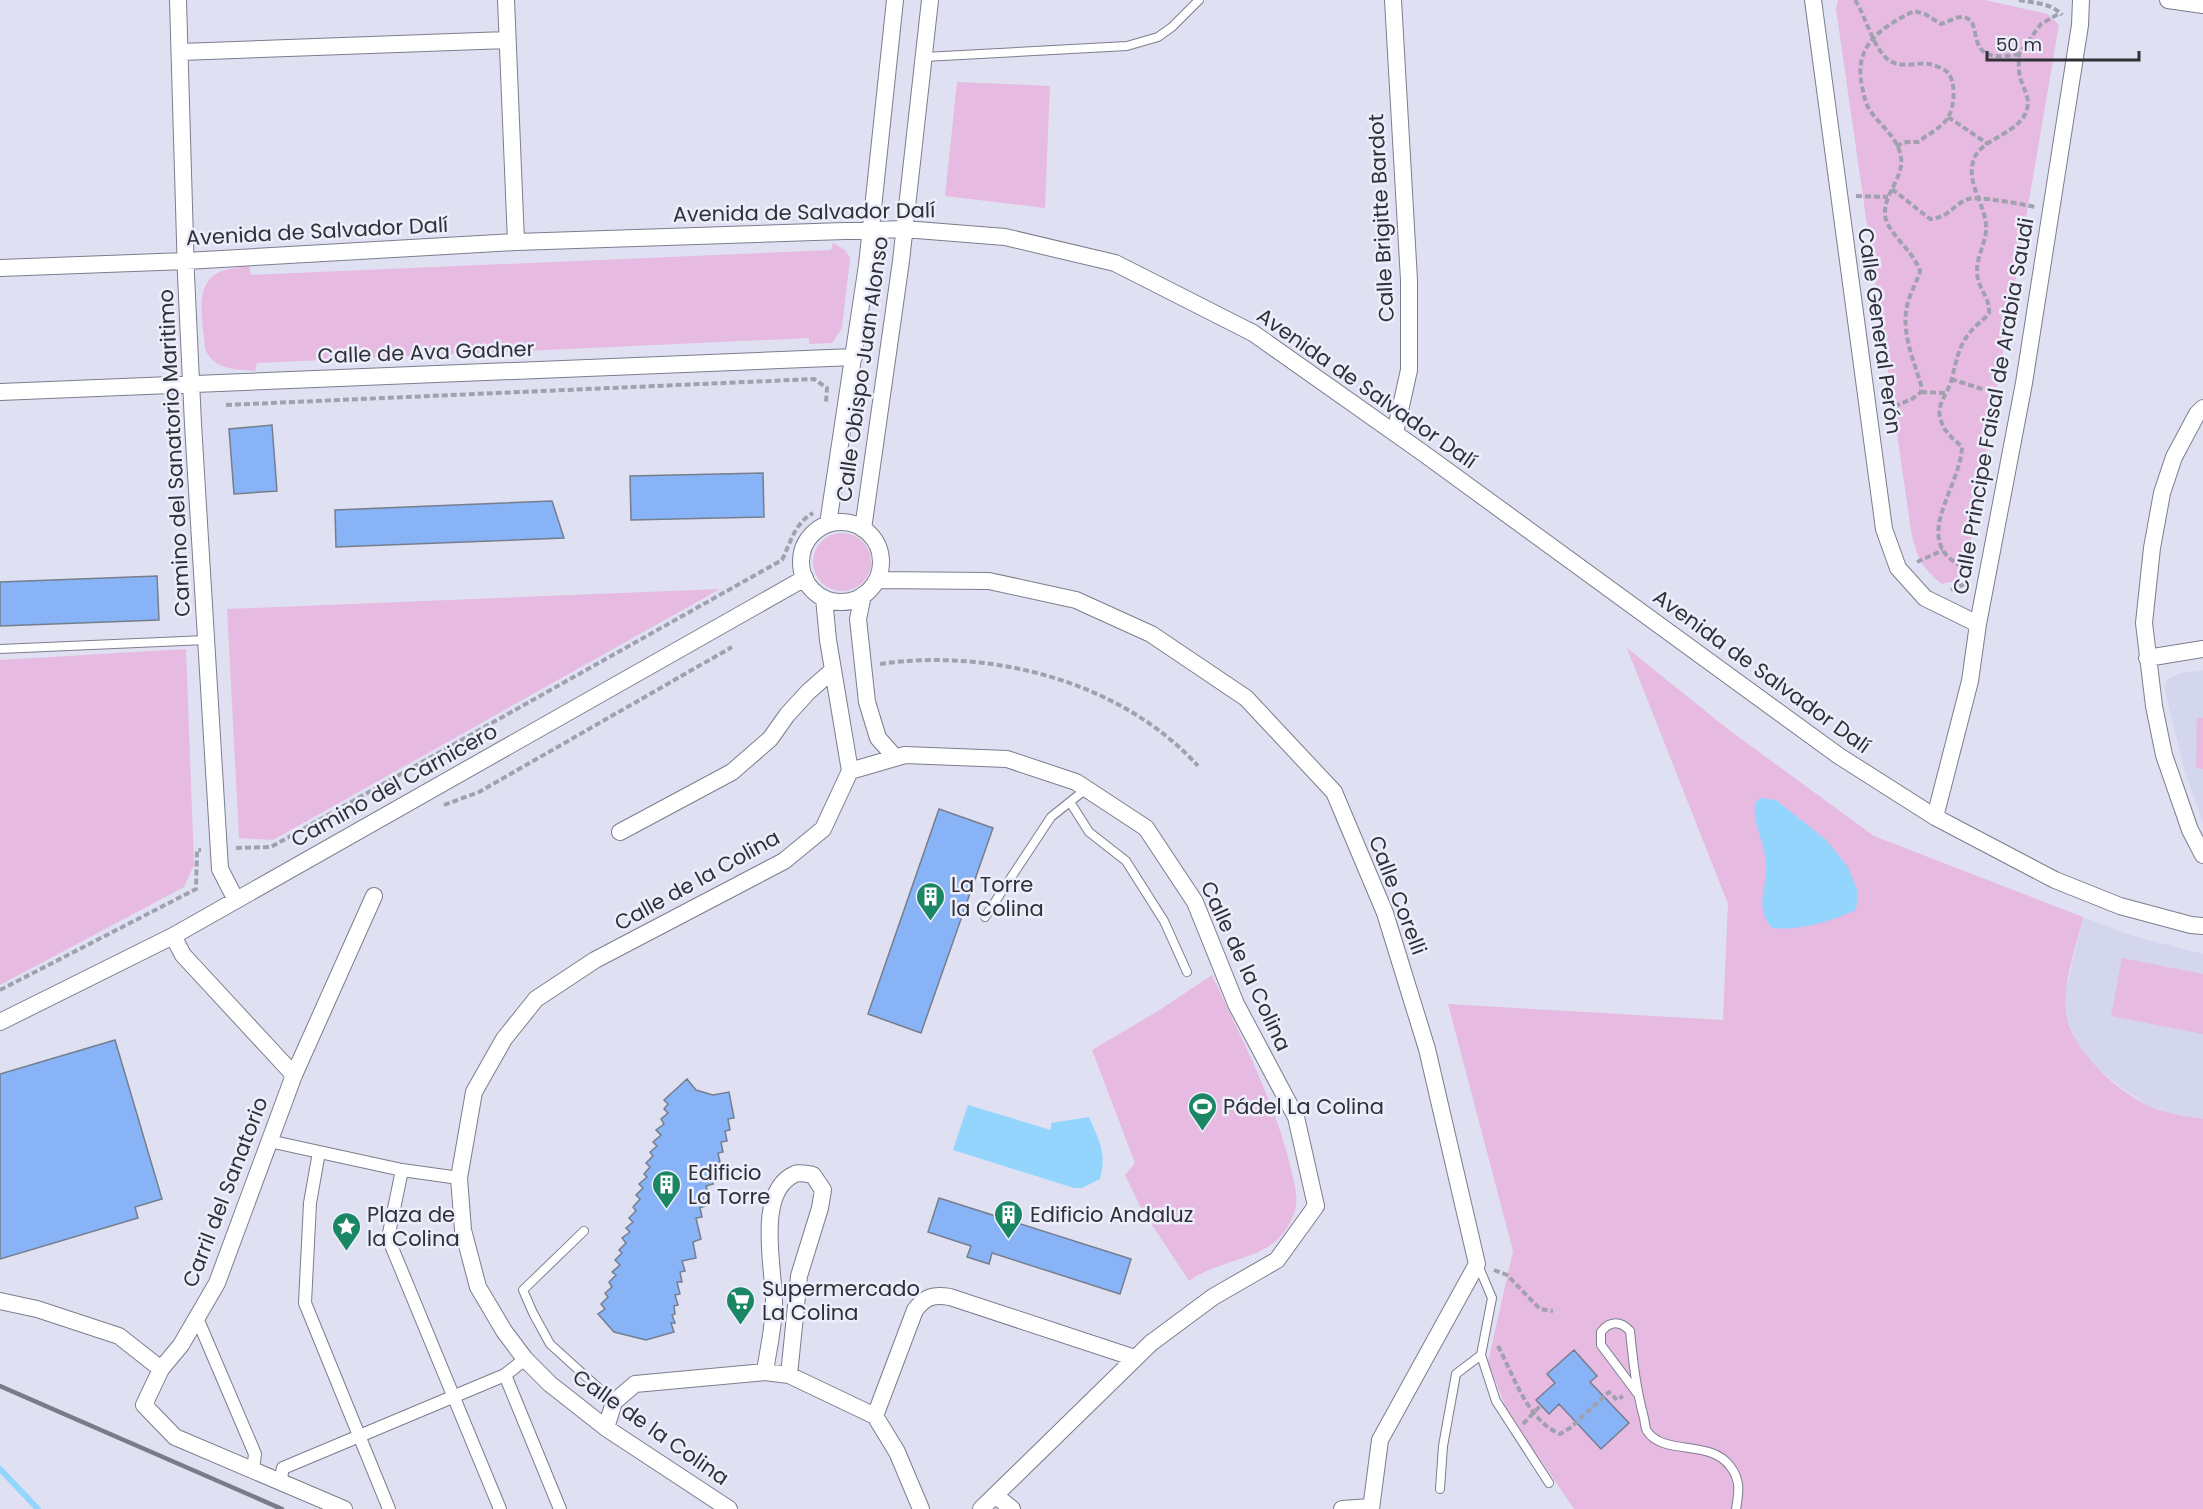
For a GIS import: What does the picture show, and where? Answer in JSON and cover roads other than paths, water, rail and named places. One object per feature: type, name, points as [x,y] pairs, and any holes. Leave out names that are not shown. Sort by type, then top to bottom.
[{"type":"street","name":"Camino del Sanatorio Maritimo","points":[[178,0],[186,261],[220,869],[236,900]]},
{"type":"street","points":[[506,0],[516,242]]},
{"type":"street","name":"Calle Obispo Juan Alonso","points":[[828,525],[871,230],[895,0]]},
{"type":"street","name":"Calle Obispo Juan Alonso","points":[[863,529],[902,261],[930,0]]},
{"type":"street","name":"Calle Brigitte Bardot","points":[[1393,0],[1409,280],[1409,370],[1395,433]]},
{"type":"street","name":"Calle General Perón","points":[[1813,0],[1884,529],[1898,568],[1925,598],[1978,624]]},
{"type":"street","name":"Calle Principe Faisal de Arabia Saudi","points":[[1935,818],[1970,681],[1978,624],[2024,383],[2080,25],[2081,0]]},
{"type":"street","points":[[2168,0],[2203,5]]},
{"type":"street","points":[[181,52],[507,40]]},
{"type":"street","name":"Avenida de Salvador Dalí","points":[[0,268],[186,261],[516,242],[904,229],[1005,237],[1115,263],[1253,333],[1395,433],[1839,756],[1935,818],[2055,880],[2120,906],[2191,925],[2203,926]]},
{"type":"street","name":"Calle de Ava Gadner","points":[[0,392],[854,357]]},
{"type":"street","points":[[2203,408],[2197,414],[2174,456],[2162,494],[2152,549],[2144,623],[2147,658],[2164,755],[2190,830],[2203,855]]},
{"type":"street","points":[[840,522],[863,529],[871,536],[880,556],[877,580],[863,596],[851,601],[837,602],[816,593],[805,578],[801,566],[802,553],[807,540],[816,531],[840,522]]},
{"type":"street","name":"Camino del Carnicero","points":[[0,1022],[173,936],[805,578]]},
{"type":"street","name":"Calle Corelli","points":[[877,580],[990,581],[1076,600],[1151,634],[1246,698],[1334,792],[1385,913],[1427,1049],[1477,1264]]},
{"type":"street","points":[[863,596],[858,619],[867,702],[878,738],[895,757]]},
{"type":"street","points":[[824,598],[833,670],[850,771]]},
{"type":"street","points":[[2147,658],[2203,649]]},
{"type":"street","points":[[620,832],[732,772],[770,739],[787,715],[808,692],[833,670]]},
{"type":"street","name":"Calle de la Colina","points":[[729,1509],[606,1428],[550,1384],[525,1359],[504,1331],[478,1287],[463,1230],[459,1178],[474,1092],[504,1039],[536,999],[595,960],[784,861],[823,829],[850,771],[905,755],[1007,759],[1076,782],[1146,828],[1195,902],[1236,1004],[1296,1117],[1316,1206],[1277,1260],[1213,1298],[1151,1343],[981,1509]]},
{"type":"street","name":"Carril del Sanatorio","points":[[344,1509],[176,1437],[144,1405],[161,1369],[181,1346],[217,1283],[294,1075],[374,896]]},
{"type":"street","points":[[173,936],[183,955],[294,1075]]},
{"type":"street","points":[[269,1141],[402,1170],[459,1178]]},
{"type":"street","points":[[319,1152],[310,1203],[305,1303],[389,1509]]},
{"type":"street","points":[[402,1170],[388,1238],[500,1509]]},
{"type":"street","points":[[765,1372],[774,1301],[769,1232],[774,1195],[781,1183],[797,1173],[813,1175],[823,1191],[799,1276],[789,1376]]},
{"type":"street","points":[[1342,1509],[1371,1508],[1380,1440],[1477,1264]]},
{"type":"street","points":[[875,1416],[915,1310],[922,1300],[936,1294],[1135,1358]]},
{"type":"street","points":[[0,1301],[37,1309],[119,1336],[161,1369]]},
{"type":"street","points":[[198,1318],[255,1454],[253,1470]]},
{"type":"street","points":[[280,1482],[283,1468],[505,1375],[525,1359]]},
{"type":"street","points":[[606,1428],[614,1402],[635,1384],[765,1372],[789,1376],[875,1416],[897,1452],[921,1509]]},
{"type":"street","points":[[505,1375],[560,1509]]},
{"type":"street","points":[[995,1495],[1012,1509]]},
{"type":"lane","points":[[924,57],[1126,46],[1158,37],[1172,27],[1199,0]]},
{"type":"lane","points":[[0,649],[206,640]]},
{"type":"lane","points":[[985,917],[1051,817],[1086,789]]},
{"type":"lane","points":[[1070,802],[1089,832],[1126,861],[1164,921],[1187,972]]},
{"type":"lane","points":[[584,1231],[524,1290],[533,1313],[550,1344],[614,1402]]},
{"type":"lane","points":[[1477,1264],[1492,1298],[1481,1355],[1496,1401],[1549,1483]]},
{"type":"lane","points":[[1637,1393],[1601,1345],[1601,1332],[1611,1324],[1625,1325],[1630,1331],[1637,1393],[1647,1431],[1660,1442],[1714,1452],[1726,1460],[1737,1475],[1739,1490],[1736,1509]]},
{"type":"lane","points":[[1440,1489],[1443,1446],[1456,1374],[1481,1355]]},
{"type":"water","points":[[1761,798],[1776,800],[1826,840],[1848,867],[1858,892],[1856,910],[1815,924],[1783,929],[1772,928],[1766,920],[1762,904],[1766,864],[1755,811],[1755,803]]},
{"type":"water","points":[[968,1105],[1051,1130],[1051,1123],[1089,1117],[1099,1140],[1102,1154],[1100,1179],[1082,1188],[1074,1188],[953,1150]]},
{"type":"waterway","points":[[0,1469],[38,1509]]},
{"type":"railway","points":[[0,1386],[282,1509]]},
{"type":"place","name":"La Torre la Colina","points":[[930,922]]},
{"type":"place","name":"Pádel La Colina","points":[[1202,1132]]},
{"type":"place","name":"Edificio La Torre","points":[[667,1210]]},
{"type":"place","name":"Edificio Andaluz","points":[[1009,1240]]},
{"type":"place","name":"Plaza de la Colina","points":[[346,1252]]},
{"type":"place","name":"Supermercado La Colina","points":[[741,1326]]}]
